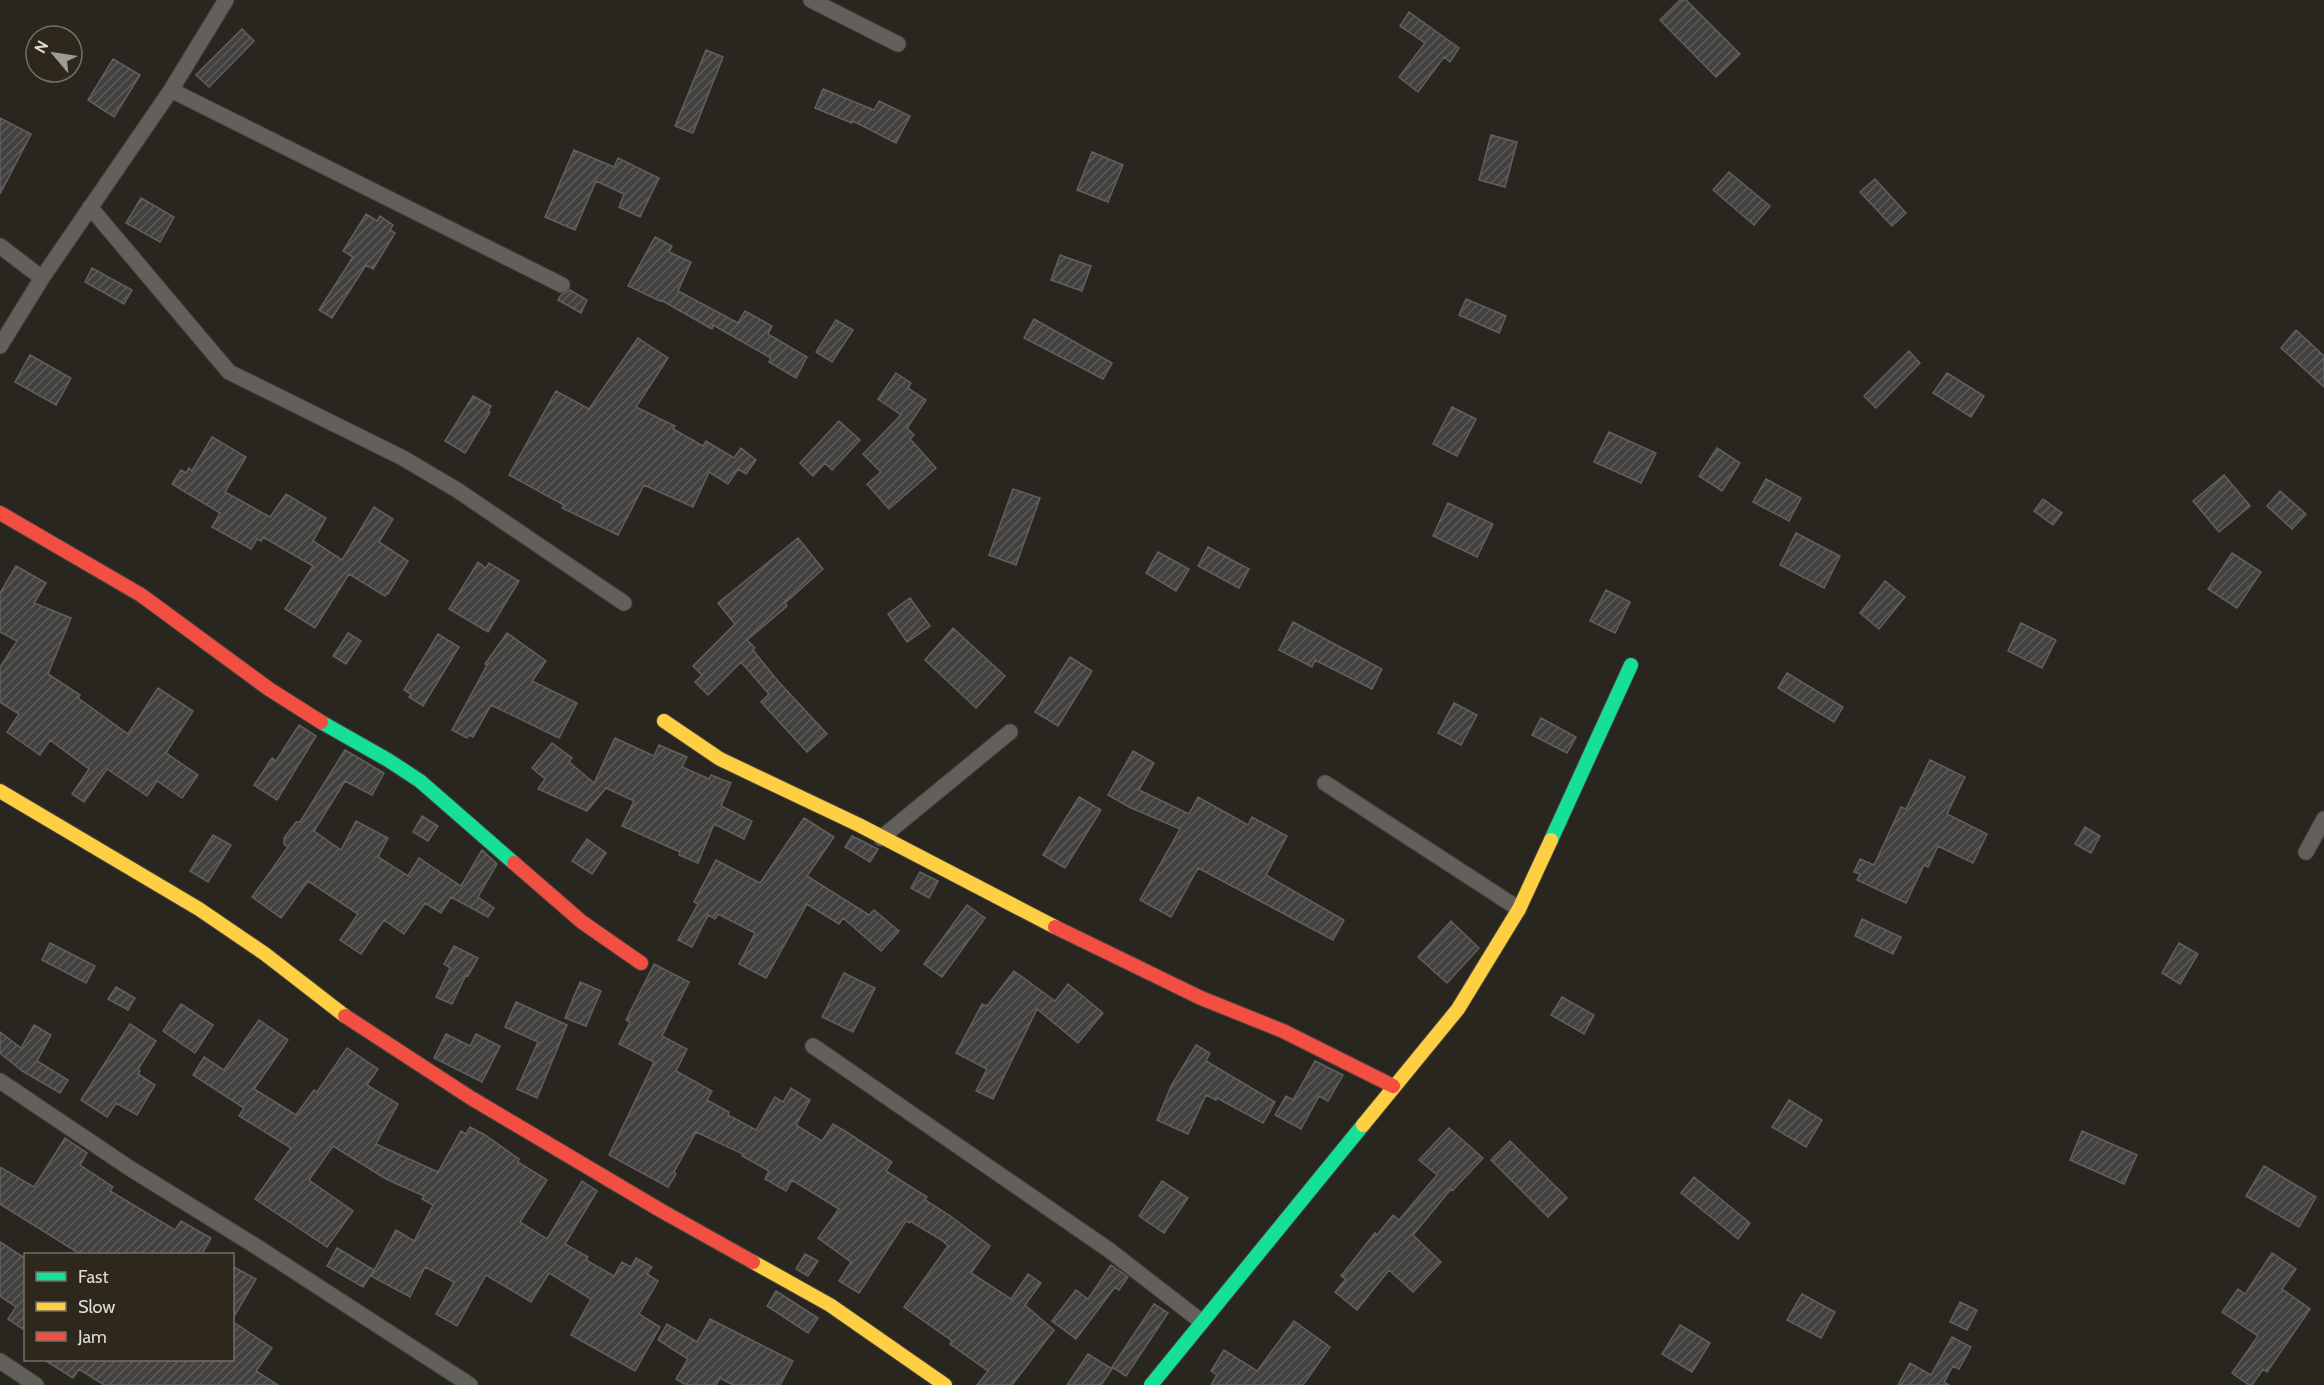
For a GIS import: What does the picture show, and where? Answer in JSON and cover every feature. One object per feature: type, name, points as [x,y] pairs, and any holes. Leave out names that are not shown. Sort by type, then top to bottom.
[{"type":"street","points":[[0,346],[42,278],[171,90],[226,0]]},
{"type":"street","points":[[811,0],[898,44]]},
{"type":"street","points":[[171,90],[562,285]]},
{"type":"street","points":[[90,207],[229,372],[403,458],[457,490],[624,603]]},
{"type":"street","points":[[0,246],[42,278]]},
{"type":"street","points":[[0,513],[141,594],[288,702],[385,757],[420,781],[475,826],[565,909],[599,936],[641,963]]},
{"type":"street","points":[[1151,1385],[1458,1009],[1519,909],[1631,665]]},
{"type":"street","points":[[664,721],[720,759],[859,825],[1030,915],[1202,998],[1283,1031],[1393,1086]]},
{"type":"street","points":[[881,838],[1010,732]]},
{"type":"street","points":[[1326,783],[1519,909]]},
{"type":"street","points":[[0,791],[200,909],[265,954],[356,1024],[471,1098],[660,1210],[830,1305],[945,1385]]},
{"type":"street","points":[[2306,852],[2324,819]]},
{"type":"street","points":[[813,1046],[1109,1250],[1203,1322]]},
{"type":"street","points":[[0,1081],[131,1169],[254,1245],[470,1385]]},
{"type":"street","points":[[0,1361],[36,1385]]},
{"type":"building","points":[[1680,0],[1686,0],[1740,54],[1716,77],[1660,20]]},
{"type":"building","points":[[1409,12],[1459,48],[1450,62],[1444,57],[1418,92],[1399,77],[1425,43],[1400,26]]},
{"type":"building","points":[[242,29],[254,41],[209,87],[196,75]]},
{"type":"building","points":[[706,50],[723,57],[693,133],[675,126]]},
{"type":"building","points":[[113,59],[140,75],[114,117],[88,100]]},
{"type":"building","points":[[823,89],[874,110],[879,101],[910,116],[896,143],[853,121],[852,123],[815,108]]},
{"type":"building","points":[[0,118],[31,134],[0,194]]},
{"type":"building","points":[[1491,135],[1517,142],[1505,187],[1479,180]]},
{"type":"building","points":[[574,150],[614,167],[618,158],[659,178],[640,217],[619,207],[624,194],[596,181],[575,230],[545,217]]},
{"type":"building","points":[[1092,152],[1123,165],[1108,202],[1077,190]]},
{"type":"building","points":[[1729,172],[1770,206],[1754,225],[1713,190]]},
{"type":"building","points":[[1875,179],[1906,213],[1892,226],[1860,192]]},
{"type":"building","points":[[141,198],[174,217],[160,242],[126,223]]},
{"type":"building","points":[[366,214],[377,221],[380,216],[393,225],[390,230],[395,233],[373,269],[366,265],[332,318],[319,310],[353,257],[343,251]]},
{"type":"building","points":[[655,237],[672,246],[669,252],[691,262],[678,291],[738,323],[745,311],[772,326],[768,334],[807,357],[796,378],[769,362],[771,358],[713,325],[712,329],[661,300],[628,286]]},
{"type":"building","points":[[1060,255],[1091,266],[1082,291],[1051,280]]},
{"type":"building","points":[[92,268],[132,290],[124,304],[85,282]]},
{"type":"building","points":[[570,290],[587,300],[581,313],[558,300],[561,295]]},
{"type":"building","points":[[1466,299],[1506,316],[1499,333],[1459,315]]},
{"type":"building","points":[[1034,319],[1112,363],[1103,379],[1024,338]]},
{"type":"building","points":[[836,320],[853,330],[832,362],[816,352]]},
{"type":"building","points":[[2296,330],[2324,356],[2324,387],[2281,348]]},
{"type":"building","points":[[638,338],[668,358],[636,407],[675,426],[673,429],[703,446],[706,441],[734,458],[741,448],[756,460],[746,474],[738,469],[728,484],[709,472],[693,507],[644,485],[618,535],[562,508],[564,505],[509,475],[556,391],[589,409]]},
{"type":"building","points":[[1909,351],[1920,363],[1876,408],[1864,396]]},
{"type":"building","points":[[30,355],[71,378],[56,405],[15,382]]},
{"type":"building","points":[[896,373],[911,383],[908,388],[926,400],[907,428],[914,435],[910,439],[936,468],[889,509],[867,484],[881,472],[863,454],[901,415],[878,399]]},
{"type":"building","points":[[1947,373],[1984,396],[1971,417],[1933,393]]},
{"type":"building","points":[[473,396],[491,406],[488,411],[490,412],[465,453],[445,441]]},
{"type":"building","points":[[1452,407],[1476,419],[1457,456],[1433,444]]},
{"type":"building","points":[[839,421],[860,440],[832,470],[825,463],[813,476],[800,463]]},
{"type":"building","points":[[1609,432],[1656,453],[1641,483],[1594,462]]},
{"type":"building","points":[[212,437],[246,457],[225,492],[270,517],[286,494],[326,518],[313,541],[342,560],[374,507],[393,519],[379,542],[408,561],[388,594],[385,596],[349,574],[315,628],[285,609],[313,566],[263,537],[261,541],[257,539],[251,549],[212,527],[220,513],[172,484],[181,470],[186,473],[189,468],[192,471]]},
{"type":"building","points":[[1717,448],[1740,463],[1722,491],[1699,476]]},
{"type":"building","points":[[2224,475],[2250,506],[2219,532],[2193,501]]},
{"type":"building","points":[[1766,479],[1801,498],[1789,521],[1753,502]]},
{"type":"building","points":[[1013,489],[1040,498],[1016,565],[989,555]]},
{"type":"building","points":[[2280,491],[2306,514],[2292,529],[2267,506]]},
{"type":"building","points":[[2043,499],[2062,513],[2053,525],[2034,511]]},
{"type":"building","points":[[1448,503],[1493,524],[1477,557],[1433,536]]},
{"type":"building","points":[[1796,533],[1840,556],[1824,588],[1780,565]]},
{"type":"building","points":[[798,538],[823,569],[785,603],[787,606],[747,640],[777,680],[827,734],[807,752],[761,702],[769,694],[741,662],[708,695],[695,682],[702,675],[693,666],[735,624],[718,603]]},
{"type":"building","points":[[1208,547],[1249,569],[1239,588],[1198,566]]},
{"type":"building","points":[[1158,552],[1189,569],[1176,591],[1146,573]]},
{"type":"building","points":[[2232,553],[2261,572],[2237,608],[2208,589]]},
{"type":"building","points":[[478,562],[486,568],[489,563],[519,581],[488,632],[449,609]]},
{"type":"building","points":[[16,566],[46,583],[34,603],[71,618],[48,674],[80,695],[78,698],[128,734],[158,688],[193,711],[166,753],[198,775],[182,798],[157,781],[147,796],[107,769],[84,802],[72,794],[89,769],[50,740],[40,755],[7,732],[19,714],[0,702],[0,667],[17,641],[0,632],[0,593]]},
{"type":"building","points":[[1885,581],[1905,597],[1879,629],[1860,613]]},
{"type":"building","points":[[1606,590],[1630,602],[1615,633],[1590,621]]},
{"type":"building","points":[[910,598],[930,626],[907,642],[888,614]]},
{"type":"building","points":[[1293,622],[1382,669],[1372,689],[1315,660],[1312,667],[1279,650]]},
{"type":"building","points":[[2021,623],[2056,640],[2042,668],[2008,651]]},
{"type":"building","points":[[953,628],[1005,676],[976,708],[925,660]]},
{"type":"building","points":[[348,633],[361,641],[346,664],[333,656]]},
{"type":"building","points":[[507,633],[546,661],[532,681],[577,703],[559,738],[491,705],[473,737],[469,735],[467,738],[452,730],[487,665],[485,664]]},
{"type":"building","points":[[438,634],[459,647],[423,706],[409,697],[411,694],[404,690]]},
{"type":"building","points":[[1070,657],[1092,671],[1058,726],[1035,712]]},
{"type":"building","points":[[1787,673],[1843,707],[1834,722],[1778,688]]},
{"type":"building","points":[[1454,703],[1477,715],[1461,745],[1438,733]]},
{"type":"building","points":[[1541,718],[1576,737],[1567,753],[1532,735]]},
{"type":"building","points":[[299,725],[316,736],[277,800],[254,785],[272,758],[276,761]]},
{"type":"building","points":[[615,738],[654,756],[659,745],[687,757],[682,767],[709,779],[711,775],[731,783],[721,806],[752,821],[744,839],[714,824],[698,863],[679,855],[680,852],[622,826],[634,801],[606,788],[587,811],[538,789],[545,779],[532,768],[552,743],[572,758],[569,762],[594,783]]},
{"type":"building","points":[[345,750],[384,773],[372,795],[345,781],[314,831],[341,850],[356,821],[388,838],[378,857],[408,876],[419,858],[461,886],[482,850],[497,864],[478,897],[494,908],[488,917],[451,897],[441,913],[425,903],[404,934],[384,920],[361,954],[340,940],[358,914],[308,881],[281,918],[252,897],[288,847],[284,844],[284,838],[296,822],[300,822]]},
{"type":"building","points":[[1133,751],[1154,763],[1139,790],[1189,814],[1198,797],[1248,825],[1252,817],[1287,836],[1266,875],[1344,920],[1333,940],[1198,868],[1171,917],[1140,900],[1180,829],[1129,807],[1108,795]]},
{"type":"building","points":[[1930,760],[1965,777],[1947,814],[1987,834],[1973,863],[1938,846],[1928,867],[1924,865],[1906,903],[1857,880],[1860,874],[1854,872],[1860,859],[1874,865],[1901,807],[1906,809]]},
{"type":"building","points":[[1079,797],[1101,810],[1065,868],[1043,855]]},
{"type":"building","points":[[422,816],[438,826],[428,841],[413,832]]},
{"type":"building","points":[[804,818],[834,837],[807,876],[869,915],[874,910],[899,931],[881,951],[843,918],[839,924],[807,904],[766,978],[739,964],[755,933],[718,914],[715,919],[708,915],[692,947],[678,940],[698,904],[694,902],[716,860],[760,883]]},
{"type":"building","points":[[2085,827],[2100,836],[2091,853],[2075,844]]},
{"type":"building","points":[[213,835],[231,845],[208,882],[190,871]]},
{"type":"building","points":[[852,836],[878,849],[870,862],[845,847]]},
{"type":"building","points":[[587,839],[606,853],[592,874],[572,861]]},
{"type":"building","points":[[920,872],[938,881],[929,898],[911,888]]},
{"type":"building","points":[[967,905],[985,918],[942,977],[924,964]]},
{"type":"building","points":[[1862,919],[1901,937],[1893,954],[1855,936]]},
{"type":"building","points":[[1451,921],[1479,948],[1447,983],[1418,957]]},
{"type":"building","points":[[50,943],[95,966],[86,983],[42,960]]},
{"type":"building","points":[[2179,943],[2198,954],[2180,984],[2162,973]]},
{"type":"building","points":[[454,946],[478,958],[468,976],[466,975],[452,1004],[436,997],[450,968],[444,964]]},
{"type":"building","points":[[654,964],[689,982],[662,1036],[687,1049],[676,1071],[712,1091],[707,1100],[729,1112],[728,1115],[756,1130],[775,1097],[783,1102],[791,1088],[810,1100],[796,1125],[822,1141],[833,1124],[845,1131],[892,1162],[886,1171],[927,1197],[925,1200],[990,1246],[971,1273],[1011,1299],[1028,1274],[1041,1283],[1025,1305],[1054,1330],[1012,1385],[977,1385],[988,1371],[950,1344],[952,1341],[904,1307],[948,1246],[910,1221],[909,1223],[906,1221],[859,1293],[839,1281],[851,1262],[818,1238],[839,1209],[792,1180],[786,1191],[765,1179],[769,1171],[742,1156],[743,1154],[696,1132],[668,1187],[609,1155],[654,1062],[619,1044],[630,1022],[626,1020]]},
{"type":"building","points":[[1014,971],[1055,1001],[1068,984],[1103,1013],[1078,1043],[1037,1009],[993,1099],[976,1091],[987,1069],[956,1053],[982,1004],[987,1006]]},
{"type":"building","points":[[844,973],[875,988],[853,1032],[822,1017]]},
{"type":"building","points":[[580,982],[601,991],[586,1026],[565,1018]]},
{"type":"building","points":[[116,987],[135,998],[128,1010],[108,999]]},
{"type":"building","points":[[1562,997],[1594,1015],[1584,1034],[1551,1015]]},
{"type":"building","points":[[516,1002],[567,1025],[537,1098],[517,1089],[538,1042],[505,1027]]},
{"type":"building","points":[[181,1004],[213,1025],[195,1053],[163,1031]]},
{"type":"building","points":[[259,1020],[288,1040],[254,1089],[296,1115],[314,1090],[317,1092],[347,1048],[378,1069],[367,1085],[398,1104],[376,1144],[438,1172],[461,1131],[466,1134],[470,1127],[485,1135],[519,1159],[518,1162],[547,1180],[520,1222],[547,1239],[582,1181],[597,1191],[565,1244],[588,1257],[586,1260],[614,1276],[622,1262],[631,1267],[636,1258],[652,1267],[647,1274],[658,1281],[639,1314],[660,1327],[635,1371],[571,1335],[591,1299],[549,1273],[531,1302],[486,1275],[457,1326],[436,1314],[454,1282],[425,1267],[410,1297],[371,1276],[396,1230],[414,1241],[433,1205],[422,1199],[424,1196],[386,1179],[333,1146],[309,1180],[353,1211],[327,1247],[255,1199],[291,1148],[239,1116],[244,1108],[193,1075],[204,1057],[224,1070]]},
{"type":"building","points":[[130,1024],[156,1041],[138,1069],[140,1071],[138,1074],[155,1085],[137,1115],[116,1103],[107,1117],[81,1100]]},
{"type":"building","points":[[34,1025],[51,1035],[37,1061],[68,1080],[60,1093],[22,1071],[0,1053],[0,1032],[21,1048]]},
{"type":"building","points":[[446,1034],[470,1046],[476,1034],[500,1046],[482,1082],[434,1058]]},
{"type":"building","points":[[1196,1045],[1210,1053],[1206,1061],[1275,1102],[1263,1123],[1217,1098],[1216,1100],[1206,1095],[1188,1134],[1157,1120],[1171,1086]]},
{"type":"building","points":[[1315,1061],[1343,1075],[1328,1101],[1319,1096],[1301,1129],[1275,1115],[1286,1096],[1293,1100]]},
{"type":"building","points":[[1789,1100],[1822,1120],[1806,1147],[1772,1127]]},
{"type":"building","points":[[1449,1128],[1483,1158],[1453,1190],[1451,1189],[1413,1235],[1441,1262],[1413,1292],[1389,1270],[1357,1310],[1335,1292],[1346,1279],[1341,1276],[1375,1233],[1377,1235],[1393,1215],[1399,1220],[1437,1175],[1419,1160]]},
{"type":"building","points":[[2082,1131],[2137,1155],[2124,1184],[2070,1160]]},
{"type":"building","points":[[65,1138],[87,1153],[80,1165],[113,1187],[110,1191],[175,1230],[181,1221],[211,1238],[203,1253],[78,1253],[0,1204],[0,1167],[34,1187]]},
{"type":"building","points":[[1510,1141],[1567,1198],[1548,1217],[1491,1160]]},
{"type":"building","points":[[2264,1166],[2316,1197],[2299,1227],[2246,1196]]},
{"type":"building","points":[[1694,1177],[1750,1223],[1738,1239],[1681,1193]]},
{"type":"building","points":[[1162,1181],[1188,1198],[1164,1233],[1139,1216]]},
{"type":"building","points":[[0,1242],[24,1258],[24,1330],[8,1319],[16,1307],[0,1296]]},
{"type":"building","points":[[337,1248],[374,1270],[363,1287],[327,1266]]},
{"type":"building","points":[[2272,1253],[2296,1269],[2282,1289],[2310,1309],[2267,1372],[2263,1369],[2252,1385],[2249,1385],[2232,1373],[2258,1336],[2222,1312],[2238,1289],[2245,1294]]},
{"type":"building","points":[[805,1254],[818,1261],[808,1276],[796,1269]]},
{"type":"building","points":[[1111,1265],[1128,1277],[1119,1290],[1115,1287],[1076,1339],[1052,1321],[1076,1290],[1088,1299]]},
{"type":"building","points":[[234,1267],[256,1279],[234,1317]]},
{"type":"building","points":[[776,1291],[818,1318],[808,1333],[767,1306]]},
{"type":"building","points":[[1802,1294],[1835,1312],[1821,1338],[1787,1320]]},
{"type":"building","points":[[1960,1302],[1977,1310],[1967,1330],[1950,1322]]},
{"type":"building","points":[[1154,1304],[1168,1313],[1126,1376],[1112,1367]]},
{"type":"building","points":[[710,1319],[793,1361],[780,1385],[733,1385],[720,1378],[716,1385],[686,1385],[676,1379],[688,1359],[658,1340],[667,1324],[697,1342]]},
{"type":"building","points":[[1294,1321],[1330,1347],[1303,1385],[1211,1385],[1217,1375],[1211,1371],[1224,1350],[1257,1371]]},
{"type":"building","points":[[234,1322],[272,1348],[256,1371],[278,1385],[104,1385],[79,1369],[73,1378],[46,1361],[234,1361]]},
{"type":"building","points":[[1680,1325],[1710,1343],[1692,1372],[1662,1354]]},
{"type":"building","points":[[1952,1337],[1971,1347],[1959,1369],[1953,1366],[1944,1382],[1949,1385],[1898,1385],[1910,1363],[1931,1375]]},
{"type":"building","points":[[1088,1354],[1112,1369],[1101,1385],[1067,1385]]},
{"type":"traffic: fast","points":[[1551,840],[1631,665]]},
{"type":"traffic: fast","points":[[321,722],[420,781],[514,863]]},
{"type":"traffic: fast","points":[[1151,1385],[1363,1125]]},
{"type":"traffic: slow","points":[[664,721],[720,759],[859,825],[1055,927]]},
{"type":"traffic: slow","points":[[0,791],[199,909],[265,954],[345,1016]]},
{"type":"traffic: slow","points":[[1363,1125],[1458,1009],[1519,909],[1551,840]]},
{"type":"traffic: slow","points":[[753,1262],[830,1305],[945,1385]]},
{"type":"traffic: jam","points":[[0,513],[141,595],[269,689],[321,722]]},
{"type":"traffic: jam","points":[[514,863],[582,922],[641,963]]},
{"type":"traffic: jam","points":[[1055,927],[1201,998],[1283,1031],[1393,1086]]},
{"type":"traffic: jam","points":[[345,1016],[471,1098],[660,1210],[753,1262]]}]
